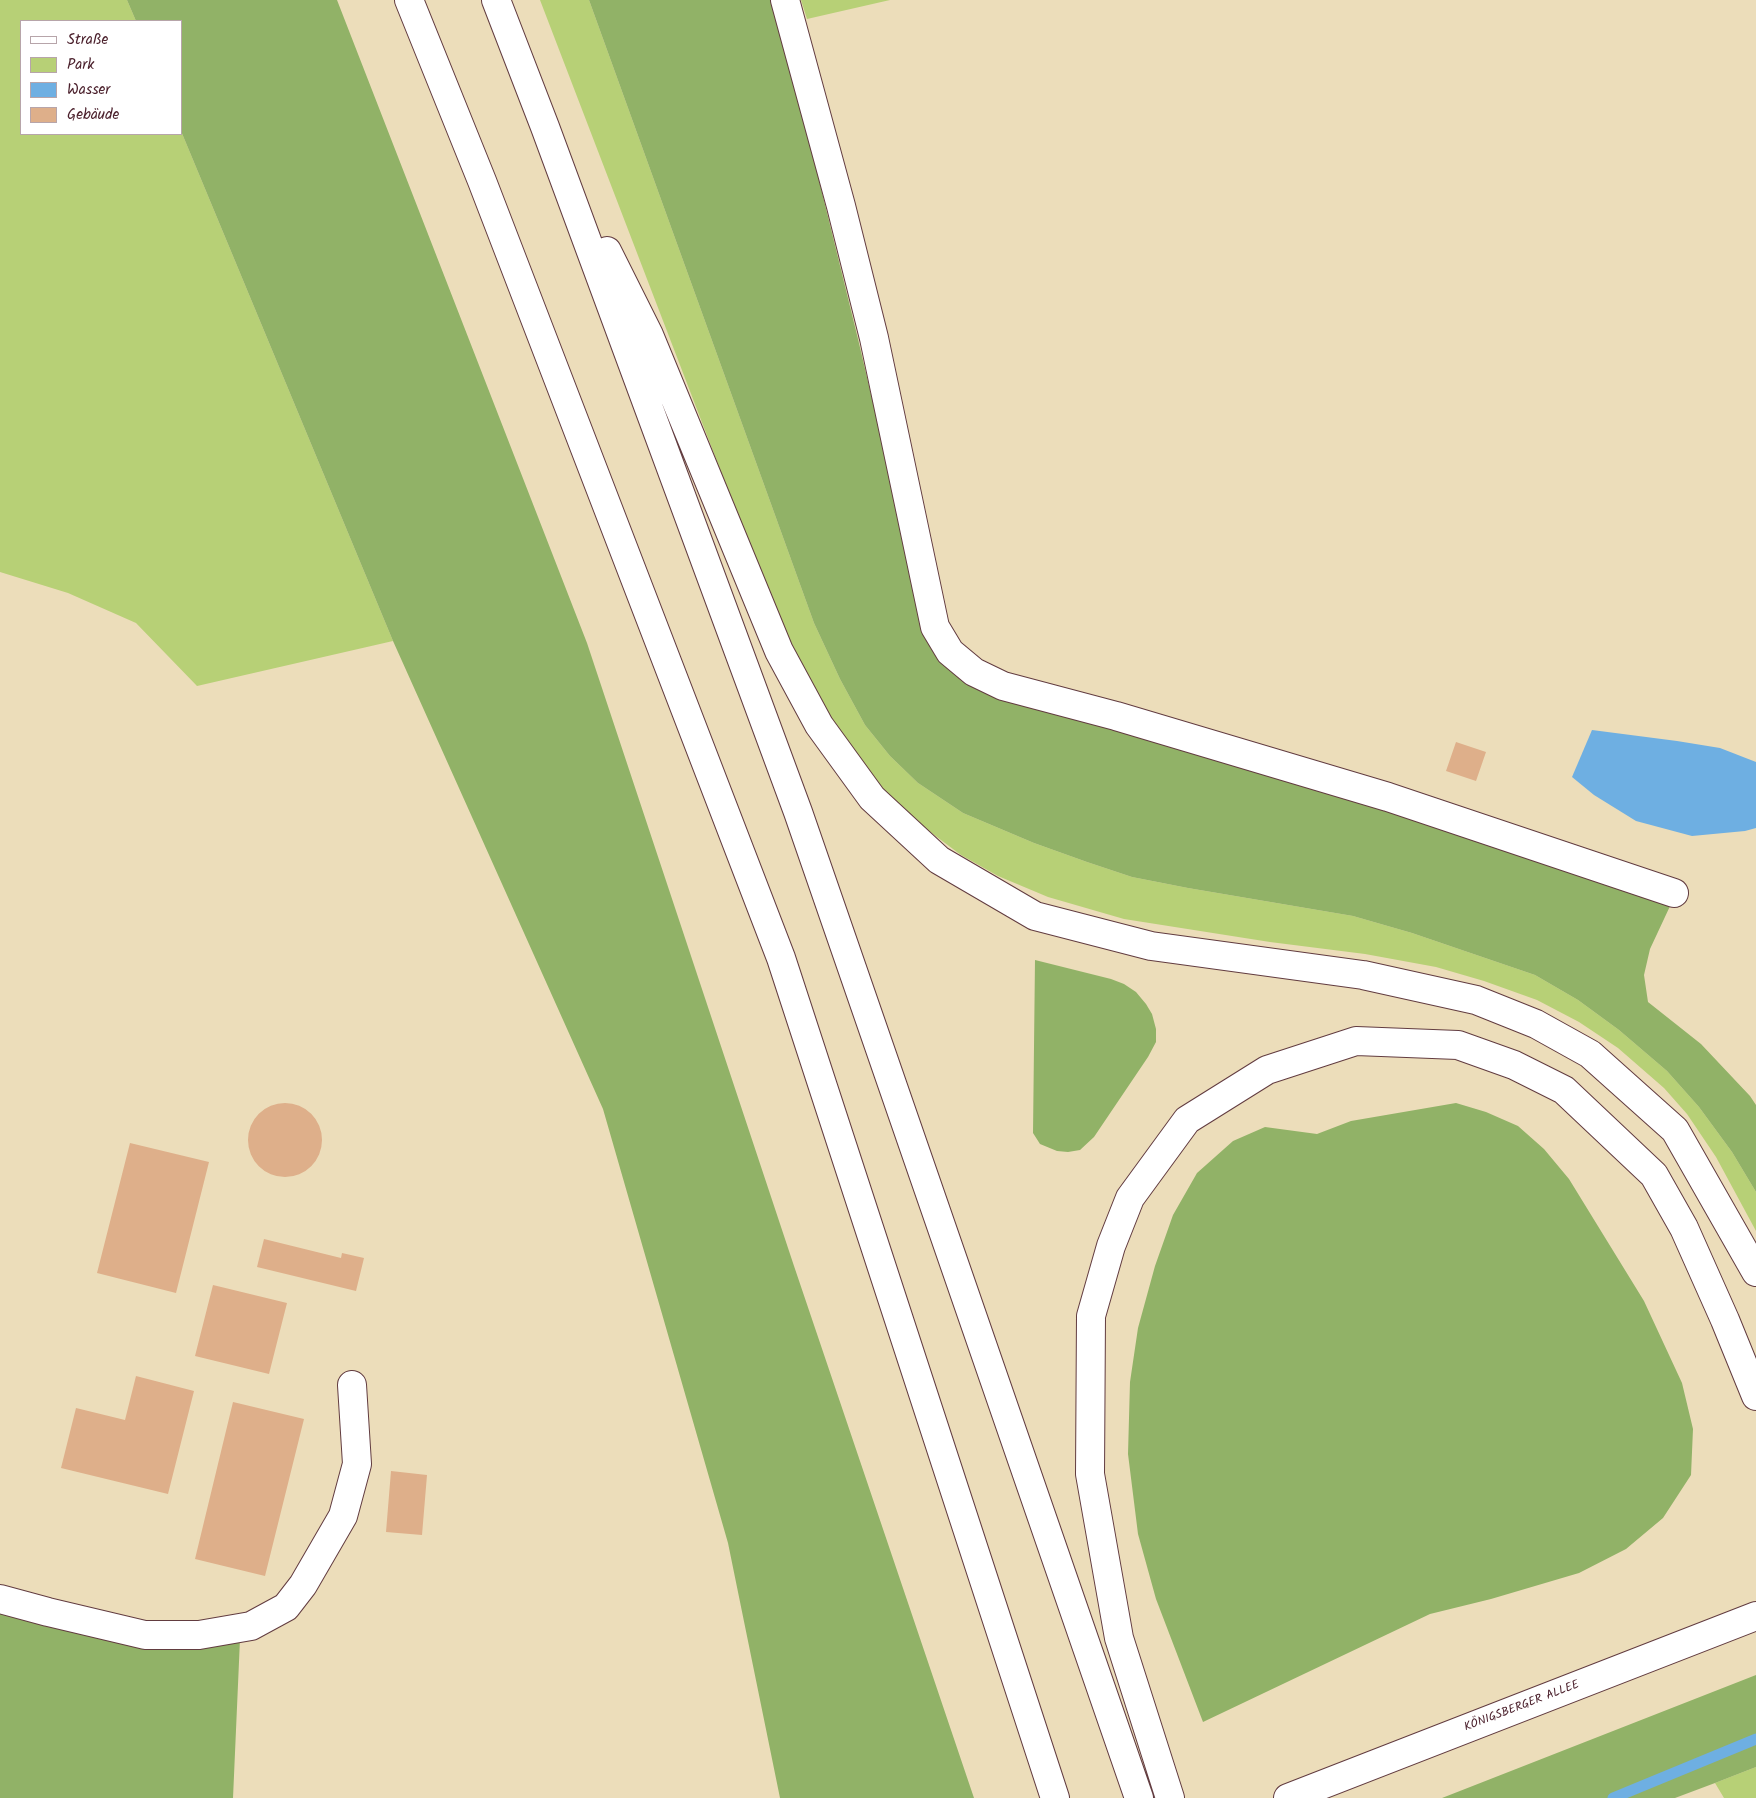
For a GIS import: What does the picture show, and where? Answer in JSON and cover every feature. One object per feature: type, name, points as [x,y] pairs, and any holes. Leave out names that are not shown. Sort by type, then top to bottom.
[{"type":"main road","points":[[409,0],[482,181],[780,958],[1056,1798]]},
{"type":"main road","points":[[496,0],[798,812],[1139,1798]]},
{"type":"main road","points":[[786,0],[874,338],[935,627],[950,652],[974,672],[1003,686],[1116,716],[1388,797],[1674,893]]},
{"type":"main road","points":[[545,128],[649,335],[779,651],[819,725],[872,798],[939,860],[1035,916],[1151,946],[1372,977],[1476,1000],[1536,1024],[1590,1054],[1675,1130],[1756,1272]]},
{"type":"main road","points":[[1170,1798],[1119,1638],[1090,1474],[1092,1316],[1111,1246],[1130,1198],[1187,1120],[1267,1070],[1356,1041],[1458,1045],[1514,1065],[1564,1090],[1654,1175],[1688,1236],[1756,1396]]},
{"type":"main road","points":[[0,1599],[145,1635],[199,1635],[251,1626],[286,1607],[303,1585],[344,1516],[357,1464],[352,1385]]},
{"type":"main road","name":"KÖNIGSBERGER ALLEE","points":[[1288,1798],[1756,1616]]},
{"type":"green space","points":[[0,0],[127,0],[136,20],[20,20],[20,135],[182,135],[182,133],[393,641],[197,686],[136,623],[68,593],[0,572]]},
{"type":"green space","points":[[127,0],[337,0],[587,643],[794,1266],[974,1798],[780,1798],[728,1543],[603,1109],[393,641],[182,133],[182,20],[136,20]]},
{"type":"green space","points":[[540,0],[589,0],[814,623],[840,679],[865,725],[890,756],[918,783],[963,813],[1034,843],[1087,862],[1132,877],[1353,916],[1412,933],[1535,975],[1578,1000],[1619,1030],[1667,1071],[1699,1107],[1732,1152],[1756,1192],[1756,1231],[1716,1157],[1687,1114],[1664,1088],[1618,1048],[1579,1022],[1537,1000],[1484,981],[1436,967],[1365,954],[1270,942],[1124,919],[1048,897],[998,876],[961,855],[925,828],[884,790],[850,749],[819,703],[777,618]]},
{"type":"green space","points":[[589,0],[771,0],[818,176],[858,339],[898,509],[924,633],[935,655],[956,675],[981,690],[1336,794],[1671,904],[1650,949],[1644,975],[1648,1002],[1701,1044],[1750,1096],[1756,1105],[1756,1192],[1732,1152],[1699,1107],[1667,1071],[1619,1030],[1578,1000],[1535,975],[1412,933],[1353,916],[1132,877],[1087,862],[1034,843],[963,813],[918,783],[890,756],[865,725],[840,679],[814,623]]},
{"type":"green space","points":[[801,0],[890,0],[807,19]]},
{"type":"green space","points":[[1035,960],[1124,984],[1136,992],[1146,1004],[1152,1014],[1156,1029],[1156,1042],[1148,1057],[1094,1137],[1080,1150],[1057,1151],[1040,1144],[1033,1133]]},
{"type":"green space","points":[[1456,1103],[1486,1112],[1518,1126],[1544,1149],[1569,1179],[1644,1301],[1682,1383],[1693,1429],[1691,1475],[1663,1518],[1626,1549],[1579,1573],[1491,1599],[1430,1614],[1203,1722],[1156,1599],[1138,1534],[1128,1454],[1130,1382],[1138,1328],[1155,1266],[1173,1215],[1197,1173],[1233,1141],[1265,1127],[1317,1134],[1351,1121]]},
{"type":"green space","points":[[0,1608],[240,1639],[233,1798],[0,1798]]},
{"type":"green space","points":[[1756,1675],[1756,1767],[1675,1798],[1442,1798]]},
{"type":"green space","points":[[1756,1767],[1756,1798],[1724,1798],[1715,1783]]},
{"type":"water","points":[[1592,730],[1720,748],[1756,762],[1756,828],[1745,831],[1692,836],[1636,821],[1594,795],[1572,777]]},
{"type":"building","points":[[1456,742],[1486,752],[1476,781],[1446,771]]},
{"type":"building","points":[[285,1103],[306,1109],[316,1119],[322,1140],[316,1161],[306,1171],[285,1177],[264,1171],[254,1161],[248,1140],[254,1119],[264,1109]]},
{"type":"building","points":[[130,1143],[209,1162],[176,1293],[97,1273]]},
{"type":"building","points":[[264,1239],[341,1258],[342,1253],[364,1258],[356,1291],[257,1267]]},
{"type":"building","points":[[213,1285],[287,1303],[269,1374],[195,1356]]},
{"type":"building","points":[[136,1376],[194,1391],[168,1494],[61,1468],[76,1408],[125,1420]]},
{"type":"building","points":[[233,1402],[304,1419],[265,1576],[195,1559]]},
{"type":"building","points":[[391,1471],[427,1475],[422,1535],[386,1532]]},
{"type":"waterway","points":[[1613,1798],[1756,1739]]}]
